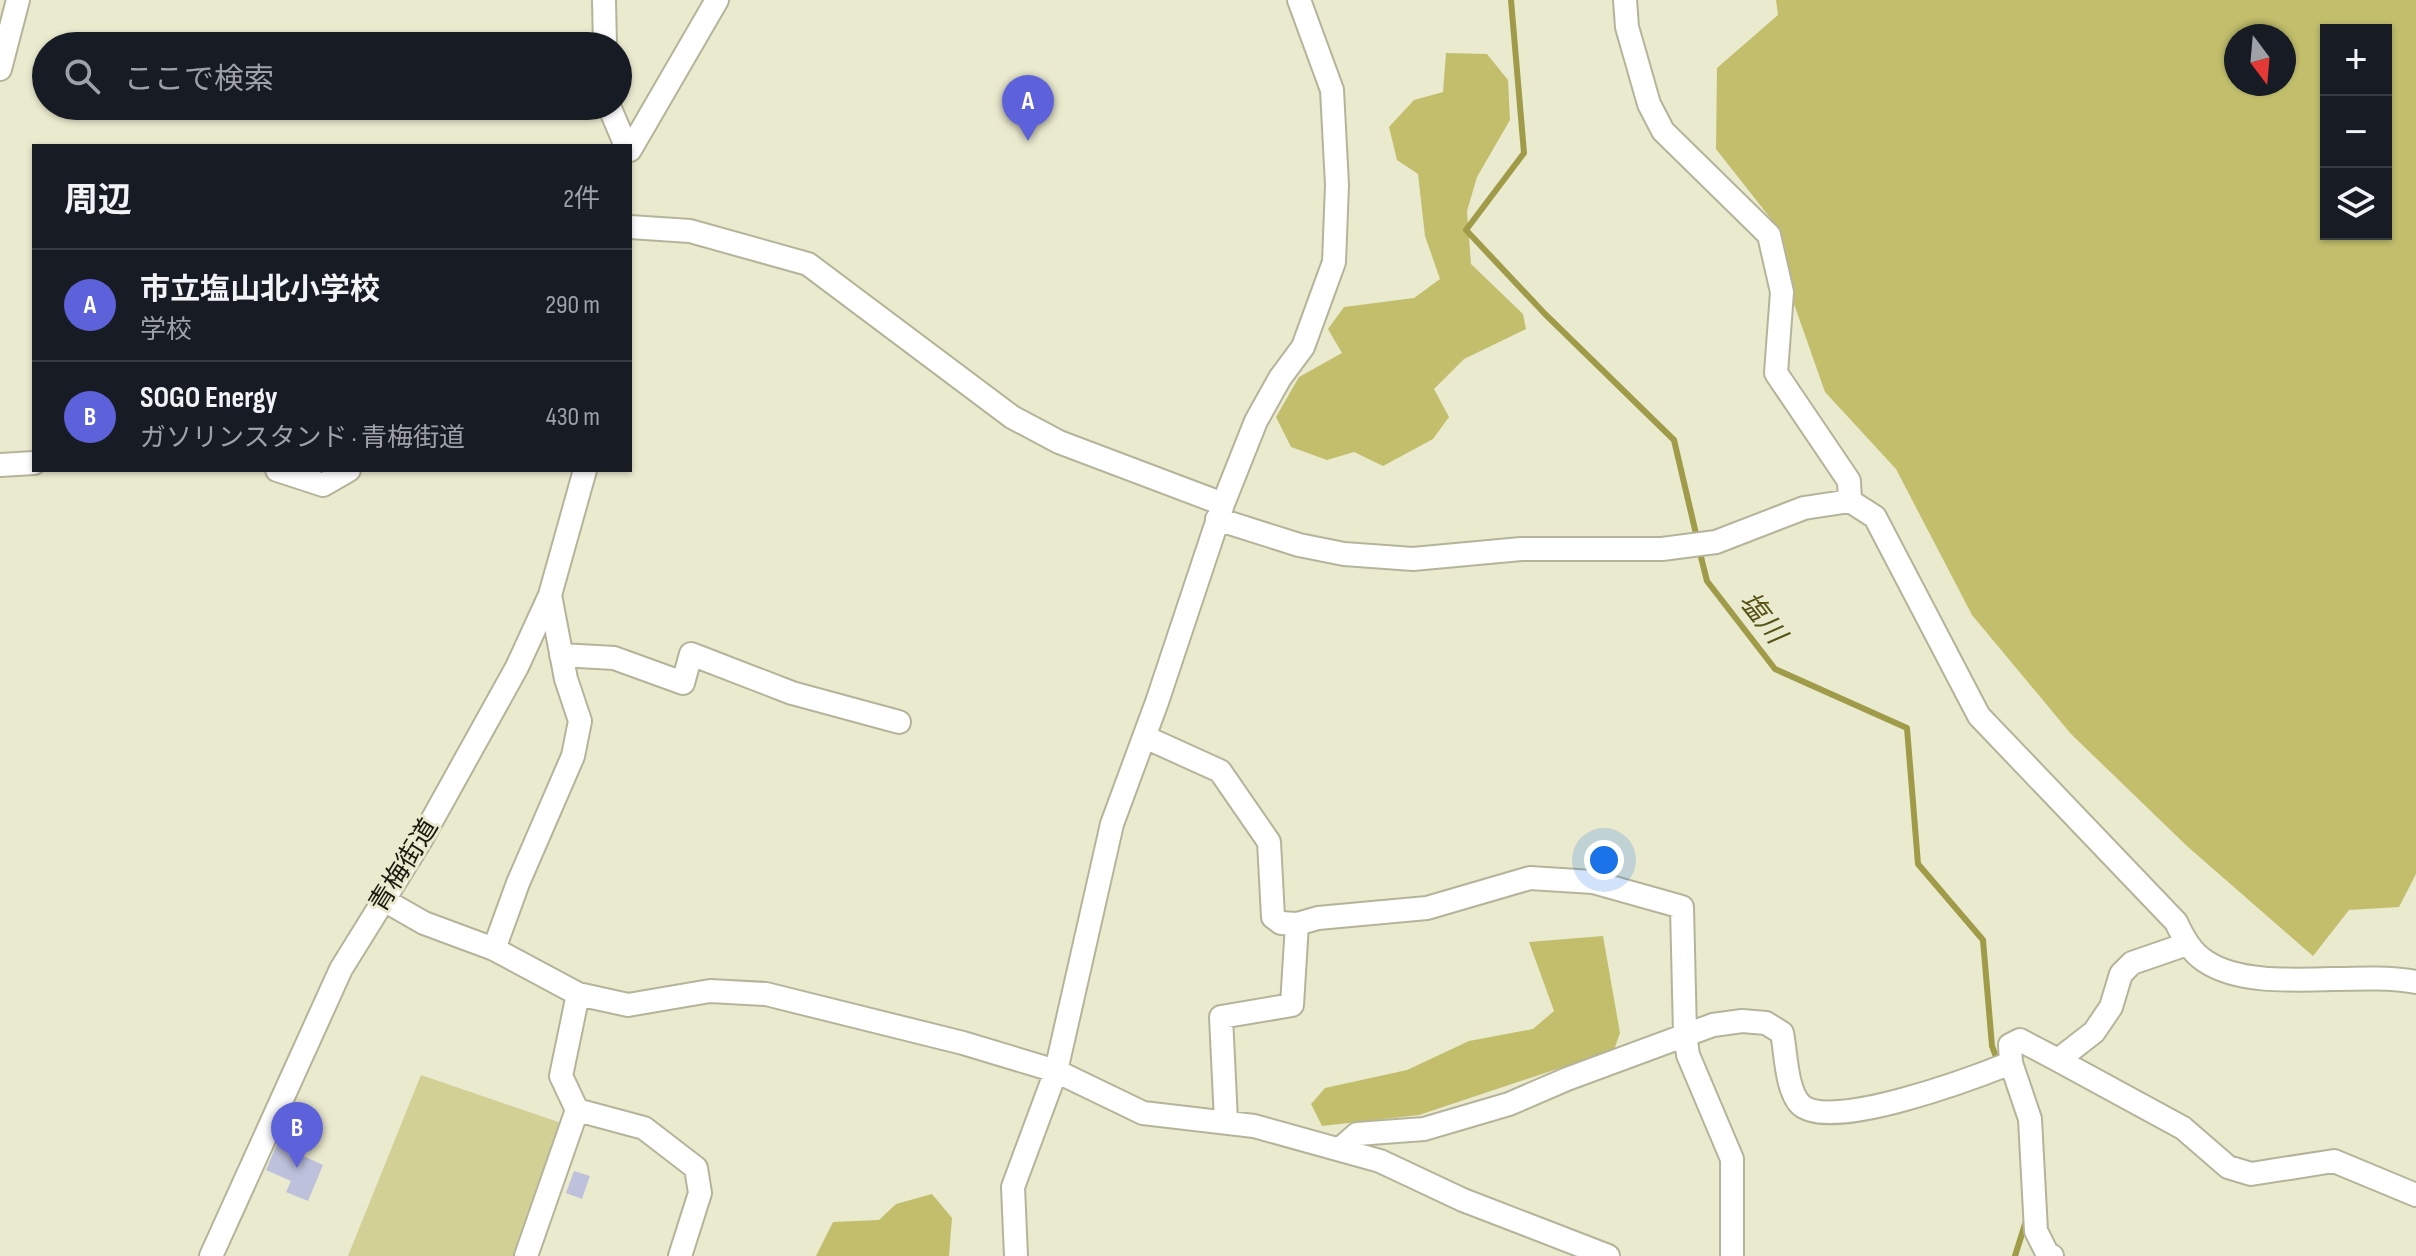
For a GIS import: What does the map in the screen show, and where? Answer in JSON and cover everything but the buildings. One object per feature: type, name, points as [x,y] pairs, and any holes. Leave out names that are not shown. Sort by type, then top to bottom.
[{"type":"street","points":[[0,69],[18,0]]},
{"type":"street","points":[[604,0],[605,32]]},
{"type":"street","points":[[632,147],[717,0]]},
{"type":"street","points":[[1016,1256],[1013,1187],[1056,1071],[1112,824],[1145,737],[1220,511],[1256,421],[1280,378],[1303,347],[1334,262],[1337,185],[1332,90],[1329,74],[1299,0]]},
{"type":"street","points":[[1625,0],[1627,27],[1634,53],[1649,104],[1663,131],[1769,235],[1782,292],[1776,373],[1849,481],[1850,501]]},
{"type":"street","points":[[615,120],[625,144]]},
{"type":"street","points":[[632,227],[690,231],[808,264],[1012,417],[1059,442],[1299,545],[1344,554],[1413,559],[1521,549],[1662,549],[1716,542],[1804,508],[1850,501],[1875,517],[1979,716],[2176,922],[2187,944],[2203,960],[2223,971],[2254,979],[2337,976],[2416,982]]},
{"type":"street","points":[[0,465],[32,463]]},
{"type":"street","points":[[283,472],[323,485],[346,472]]},
{"type":"street","name":"青梅街道","points":[[211,1256],[304,1043],[341,969],[421,840],[517,667],[550,595],[584,472]]},
{"type":"street","points":[[494,949],[518,883],[573,756],[580,721],[561,655],[550,595]]},
{"type":"street","points":[[561,655],[614,658],[683,683],[691,654],[792,693],[899,722]]},
{"type":"street","points":[[1145,737],[1220,771],[1269,842],[1273,917],[1281,923],[1297,924],[1318,918],[1427,908],[1530,878],[1593,882],[1682,907],[1688,1055],[1732,1159],[1732,1256]]},
{"type":"street","points":[[382,899],[424,923],[494,949],[578,994],[628,1005],[710,991],[766,994],[963,1043],[1056,1071],[1143,1113],[1226,1121],[1380,1161],[1463,1200],[1608,1256]]},
{"type":"street","points":[[1226,1121],[1221,1017],[1292,1005],[1297,924]]},
{"type":"street","points":[[2058,1060],[2094,1032],[2111,1007],[2121,974],[2132,963],[2187,944]]},
{"type":"street","points":[[526,1256],[577,1110],[561,1076],[578,994]]},
{"type":"street","points":[[1340,1149],[1357,1134],[1424,1129],[1509,1104],[1685,1034],[1713,1025],[1742,1021],[1766,1023],[1782,1033],[1794,1094],[1801,1105],[1820,1111],[1860,1109],[1945,1089],[2001,1067],[2010,1045],[2020,1040],[2183,1128],[2228,1167],[2251,1174],[2334,1161],[2416,1195]]},
{"type":"street","points":[[2001,1067],[2030,1119],[2036,1231],[2052,1256]]},
{"type":"street","points":[[577,1110],[644,1128],[696,1168],[700,1193],[680,1256]]},
{"type":"shaded area","points":[[1776,0],[2416,0],[2416,874],[2399,907],[2349,910],[2313,956],[2188,847],[2071,734],[1972,615],[1896,469],[1825,392],[1794,304],[1775,224],[1716,149],[1717,68],[1778,15]]},
{"type":"shaded area","points":[[1446,53],[1487,54],[1508,80],[1510,120],[1477,177],[1467,211],[1471,264],[1523,314],[1526,329],[1464,359],[1434,389],[1449,417],[1433,439],[1383,466],[1354,452],[1327,460],[1291,447],[1276,417],[1299,377],[1342,353],[1328,329],[1344,307],[1414,298],[1440,279],[1425,236],[1418,174],[1397,160],[1389,127],[1414,100],[1443,92]]},
{"type":"shaded area","points":[[1603,936],[1620,1033],[1614,1050],[1419,1115],[1322,1126],[1311,1104],[1325,1088],[1407,1070],[1469,1041],[1533,1029],[1554,1011],[1529,942]]},
{"type":"shaded area","points":[[421,1075],[570,1126],[526,1256],[348,1256]]},
{"type":"shaded area","points":[[932,1194],[952,1218],[949,1256],[816,1256],[833,1222],[879,1220],[896,1204]]},
{"type":"waterway","name":"塩川","points":[[1511,0],[1524,153],[1466,230],[1545,314],[1674,440],[1697,538]]},
{"type":"waterway","name":"塩川","points":[[1699,549],[1707,581],[1775,669],[1907,728],[1918,864],[1983,940],[1992,1046],[1998,1062]]},
{"type":"waterway","name":"塩川","points":[[2015,1256],[2026,1221]]},
{"type":"place","name":"市立塩山北小学校","points":[[1028,141]]},
{"type":"place","name":"SOGO Energy","points":[[297,1168]]}]
